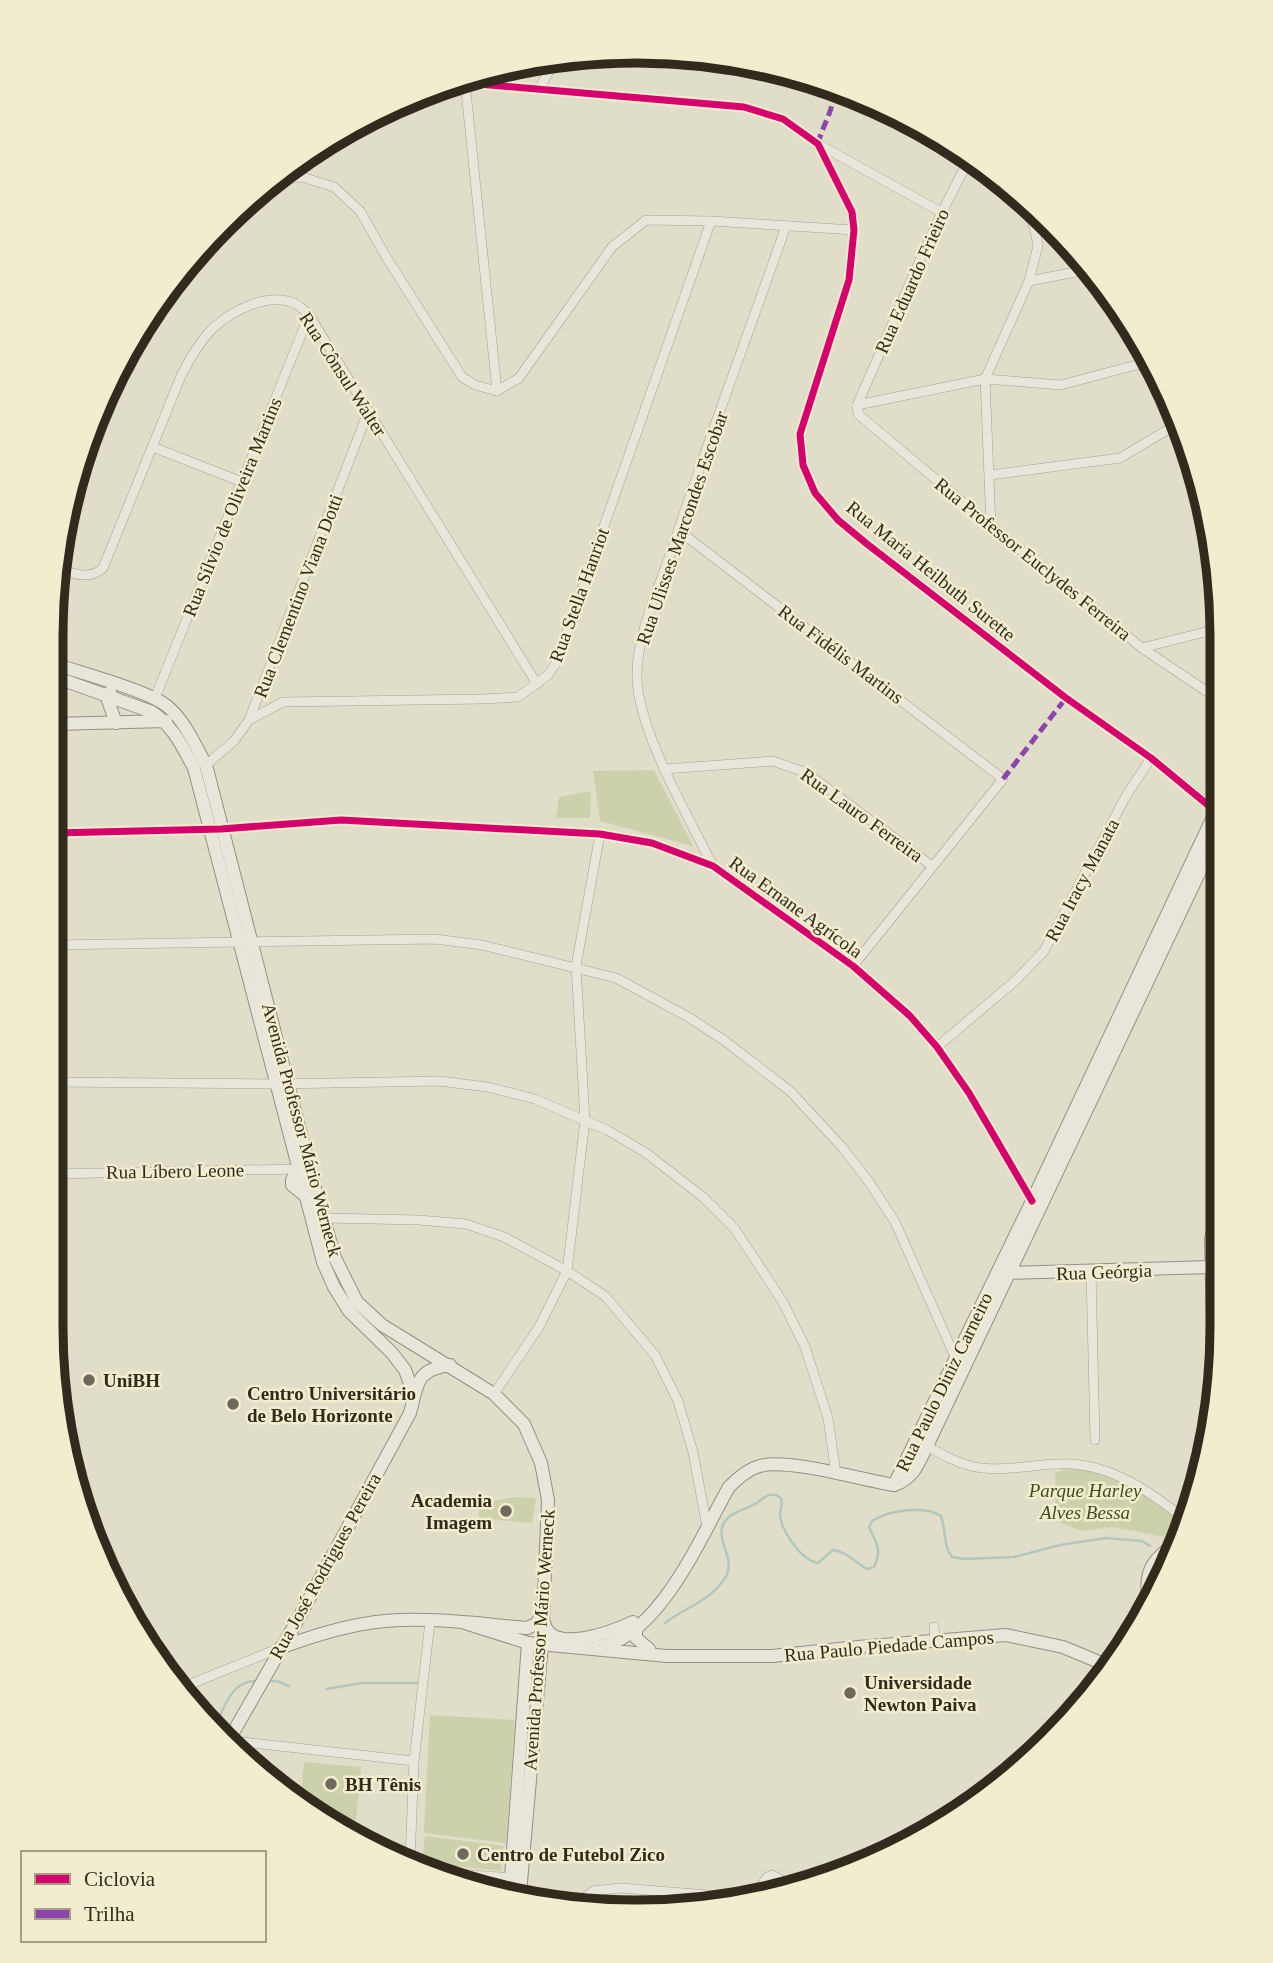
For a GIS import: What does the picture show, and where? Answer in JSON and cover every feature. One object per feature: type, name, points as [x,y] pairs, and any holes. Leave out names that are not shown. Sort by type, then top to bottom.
[{"type":"street","points":[[539,89],[550,70]]},
{"type":"street","name":"Rua Maria Heilbuth Surette","points":[[484,84],[744,107],[783,119],[818,144],[852,212],[854,230],[849,280],[800,434],[803,466],[815,493],[838,520],[867,544],[1066,698],[1210,802]]},
{"type":"street","points":[[461,90],[497,391]]},
{"type":"street","points":[[818,144],[941,212]]},
{"type":"street","name":"Rua Eduardo Frieiro","points":[[857,405],[941,212],[965,167]]},
{"type":"street","points":[[292,179],[302,177],[334,187],[360,211],[462,377],[475,385],[497,391],[519,378],[612,247],[646,220],[711,221],[854,230]]},
{"type":"street","name":"Rua Stella Hanriot","points":[[249,720],[283,702],[517,697],[548,675],[556,663],[711,221]]},
{"type":"street","points":[[991,526],[985,379],[1029,281],[1038,246],[1031,221]]},
{"type":"street","name":"Rua Ulisses Marcondes Escobar","points":[[713,866],[665,769],[645,718],[636,676],[641,640],[786,226]]},
{"type":"street","points":[[1029,281],[1079,271]]},
{"type":"street","name":"Rua Cônsul Walter","points":[[67,571],[83,576],[96,575],[103,568],[181,376],[194,351],[212,329],[234,314],[261,301],[279,300],[297,304],[309,315],[537,684]]},
{"type":"street","name":"Rua Sílvio de Oliveira Martins","points":[[155,698],[309,315]]},
{"type":"street","points":[[857,405],[985,379],[1061,385],[1140,363]]},
{"type":"street","name":"Rua Professor Euclydes Ferreira","points":[[857,405],[858,414],[991,526],[1142,648],[1210,694]]},
{"type":"street","name":"Rua Clementino Viana Dotti","points":[[206,765],[234,741],[249,720],[368,412]]},
{"type":"street","points":[[990,475],[1120,458],[1170,428]]},
{"type":"street","points":[[153,447],[242,482]]},
{"type":"street","name":"Rua Fidélis Martins","points":[[678,530],[1003,779],[932,866]]},
{"type":"street","points":[[1142,648],[1210,631]]},
{"type":"street","name":"Avenida Professor Mário Werneck","points":[[63,667],[155,698],[174,713],[191,736],[206,765],[215,828]]},
{"type":"street","points":[[63,680],[108,700],[152,712],[166,721]]},
{"type":"street","points":[[93,723],[114,690],[125,688]]},
{"type":"street","points":[[108,700],[116,723]]},
{"type":"street","points":[[63,724],[166,721]]},
{"type":"street","name":"Avenida Professor Mário Werneck","points":[[166,721],[194,768],[215,828],[283,1084],[335,1258],[357,1302],[393,1333],[494,1394],[524,1424],[541,1463],[548,1500],[542,1614],[535,1643],[518,1887]]},
{"type":"street","name":"Rua Iracy Manata","points":[[937,1047],[1015,981],[1044,951],[1126,796],[1151,758]]},
{"type":"street","name":"Rua Lauro Ferreira","points":[[665,769],[773,761],[793,766],[807,773],[932,866]]},
{"type":"street","name":"Rua Ernane Agrícola","points":[[63,833],[215,828],[341,820],[600,834],[652,843],[713,866],[853,966],[910,1016],[937,1047],[969,1093],[1032,1201]]},
{"type":"street","name":"Rua Paulo Diniz Carneiro","points":[[894,1485],[904,1482],[913,1474],[1010,1275],[1210,829]]},
{"type":"street","points":[[494,1394],[538,1327],[567,1271],[585,1120],[576,966],[600,834]]},
{"type":"street","name":"Rua Paulo Diniz Carneiro","points":[[894,1485],[1155,951],[1210,848]]},
{"type":"street","points":[[853,966],[932,866]]},
{"type":"street","points":[[63,945],[435,939],[482,945],[616,978],[690,1018],[725,1041],[790,1091],[842,1147],[895,1222],[956,1359]]},
{"type":"street","points":[[63,1082],[283,1084],[440,1080],[487,1087],[535,1099],[608,1130],[646,1153],[703,1198],[734,1228],[784,1304],[805,1347],[828,1418],[836,1474]]},
{"type":"street","name":"Avenida Professor Mário Werneck","points":[[283,1084],[297,1169],[292,1185],[307,1197],[323,1262],[349,1311],[392,1353],[405,1370],[413,1392]]},
{"type":"street","points":[[297,1169],[304,1172],[314,1185]]},
{"type":"street","name":"Rua Líbero Leone","points":[[63,1174],[297,1169]]},
{"type":"street","points":[[325,1218],[466,1224],[504,1237],[567,1271],[605,1296],[655,1355],[678,1401],[693,1451],[707,1527]]},
{"type":"street","name":"Rua Geórgia","points":[[997,1271],[1010,1275],[1210,1267]]},
{"type":"street","points":[[1091,1272],[1095,1440]]},
{"type":"street","points":[[413,1392],[426,1371],[434,1367],[450,1366]]},
{"type":"street","name":"Rua José Rodrigues Pereira","points":[[233,1734],[410,1413],[413,1392]]},
{"type":"street","points":[[927,1446],[956,1462],[973,1467],[996,1469],[1073,1464],[1097,1468],[1144,1489],[1179,1515]]},
{"type":"street","points":[[580,1649],[608,1645],[616,1641],[636,1627],[674,1588],[729,1487],[742,1474],[759,1466],[784,1464],[894,1485]]},
{"type":"street","points":[[700,1500],[706,1506],[718,1506]]},
{"type":"street","points":[[1146,1589],[1143,1577],[1162,1555]]},
{"type":"street","points":[[189,1685],[280,1648],[326,1633],[384,1621],[527,1628],[536,1624],[542,1614]]},
{"type":"street","name":"Rua Paulo Piedade Campos","points":[[542,1614],[545,1629],[552,1635],[616,1641],[667,1656]]},
{"type":"street","points":[[593,1638],[649,1614]]},
{"type":"street","points":[[297,1621],[305,1632],[326,1633]]},
{"type":"street","points":[[410,1853],[414,1761],[430,1622]]},
{"type":"street","name":"Rua Paulo Piedade Campos","points":[[465,1623],[535,1643],[667,1656],[772,1656],[850,1642],[935,1634],[1006,1636],[1063,1647],[1100,1663]]},
{"type":"street","points":[[636,1627],[638,1641],[649,1649]]},
{"type":"street","points":[[264,1675],[326,1633]]},
{"type":"street","points":[[239,1740],[414,1761]]},
{"type":"street","points":[[764,1885],[763,1881],[772,1875],[782,1881]]},
{"type":"street","points":[[585,1897],[593,1891],[620,1888],[714,1895]]},
{"type":"green space","points":[[654,770],[693,846],[600,821],[593,771]]},
{"type":"green space","points":[[591,791],[590,818],[556,818],[559,797]]},
{"type":"green space","name":"Parque Harley Alves Bessa","points":[[1066,1468],[1085,1470],[1129,1485],[1178,1516],[1172,1532],[1166,1537],[1112,1527],[1082,1531],[1056,1521],[1055,1474]]},
{"type":"green space","name":"Academia Imagem","points":[[514,1497],[536,1498],[532,1523],[478,1518],[480,1504]]},
{"type":"green space","points":[[430,1715],[515,1720],[506,1843],[424,1833]]},
{"type":"green space","name":"BH Tênis","points":[[304,1762],[361,1767],[355,1826],[318,1803],[301,1791]]},
{"type":"green space","name":"Centro de Futebol Zico","points":[[425,1836],[504,1846],[501,1871],[436,1864],[422,1858]]},
{"type":"waterway","points":[[665,1623],[704,1599],[725,1578],[729,1563],[722,1539],[723,1524],[735,1513],[772,1495],[781,1498],[780,1515],[788,1537],[805,1557],[818,1563],[833,1550],[848,1555],[867,1569],[874,1567],[878,1551],[869,1527],[872,1521],[906,1510],[925,1511],[941,1516],[949,1553],[952,1557],[964,1559],[1014,1557],[1060,1545],[1106,1538],[1142,1541],[1150,1546]]},
{"type":"waterway","points":[[218,1719],[235,1689],[256,1681]]},
{"type":"waterway","points":[[266,1681],[277,1681],[289,1686]]},
{"type":"waterway","points":[[326,1689],[362,1683],[420,1683]]},
{"type":"marked path","points":[[818,144],[833,98]]},
{"type":"marked path","points":[[1003,779],[1066,698]]},
{"type":"cycle path","points":[[483,84],[744,107],[783,119],[818,144],[852,212],[854,230],[849,280],[800,434],[803,465],[815,493],[838,520],[867,544],[1066,698],[1151,758],[1210,807]]},
{"type":"cycle path","points":[[63,833],[221,829],[341,820],[600,834],[652,843],[713,866],[853,966],[910,1016],[937,1047],[969,1093],[1032,1201]]},
{"type":"place","name":"UniBH","points":[[89,1380]]},
{"type":"place","name":"Centro Universitário de Belo Horizonte","points":[[233,1404]]},
{"type":"place","name":"Academia Imagem","points":[[506,1511]]},
{"type":"place","name":"Universidade Newton Paiva","points":[[850,1693]]},
{"type":"place","name":"BH Tênis","points":[[331,1784]]},
{"type":"place","name":"Centro de Futebol Zico","points":[[463,1854]]}]
